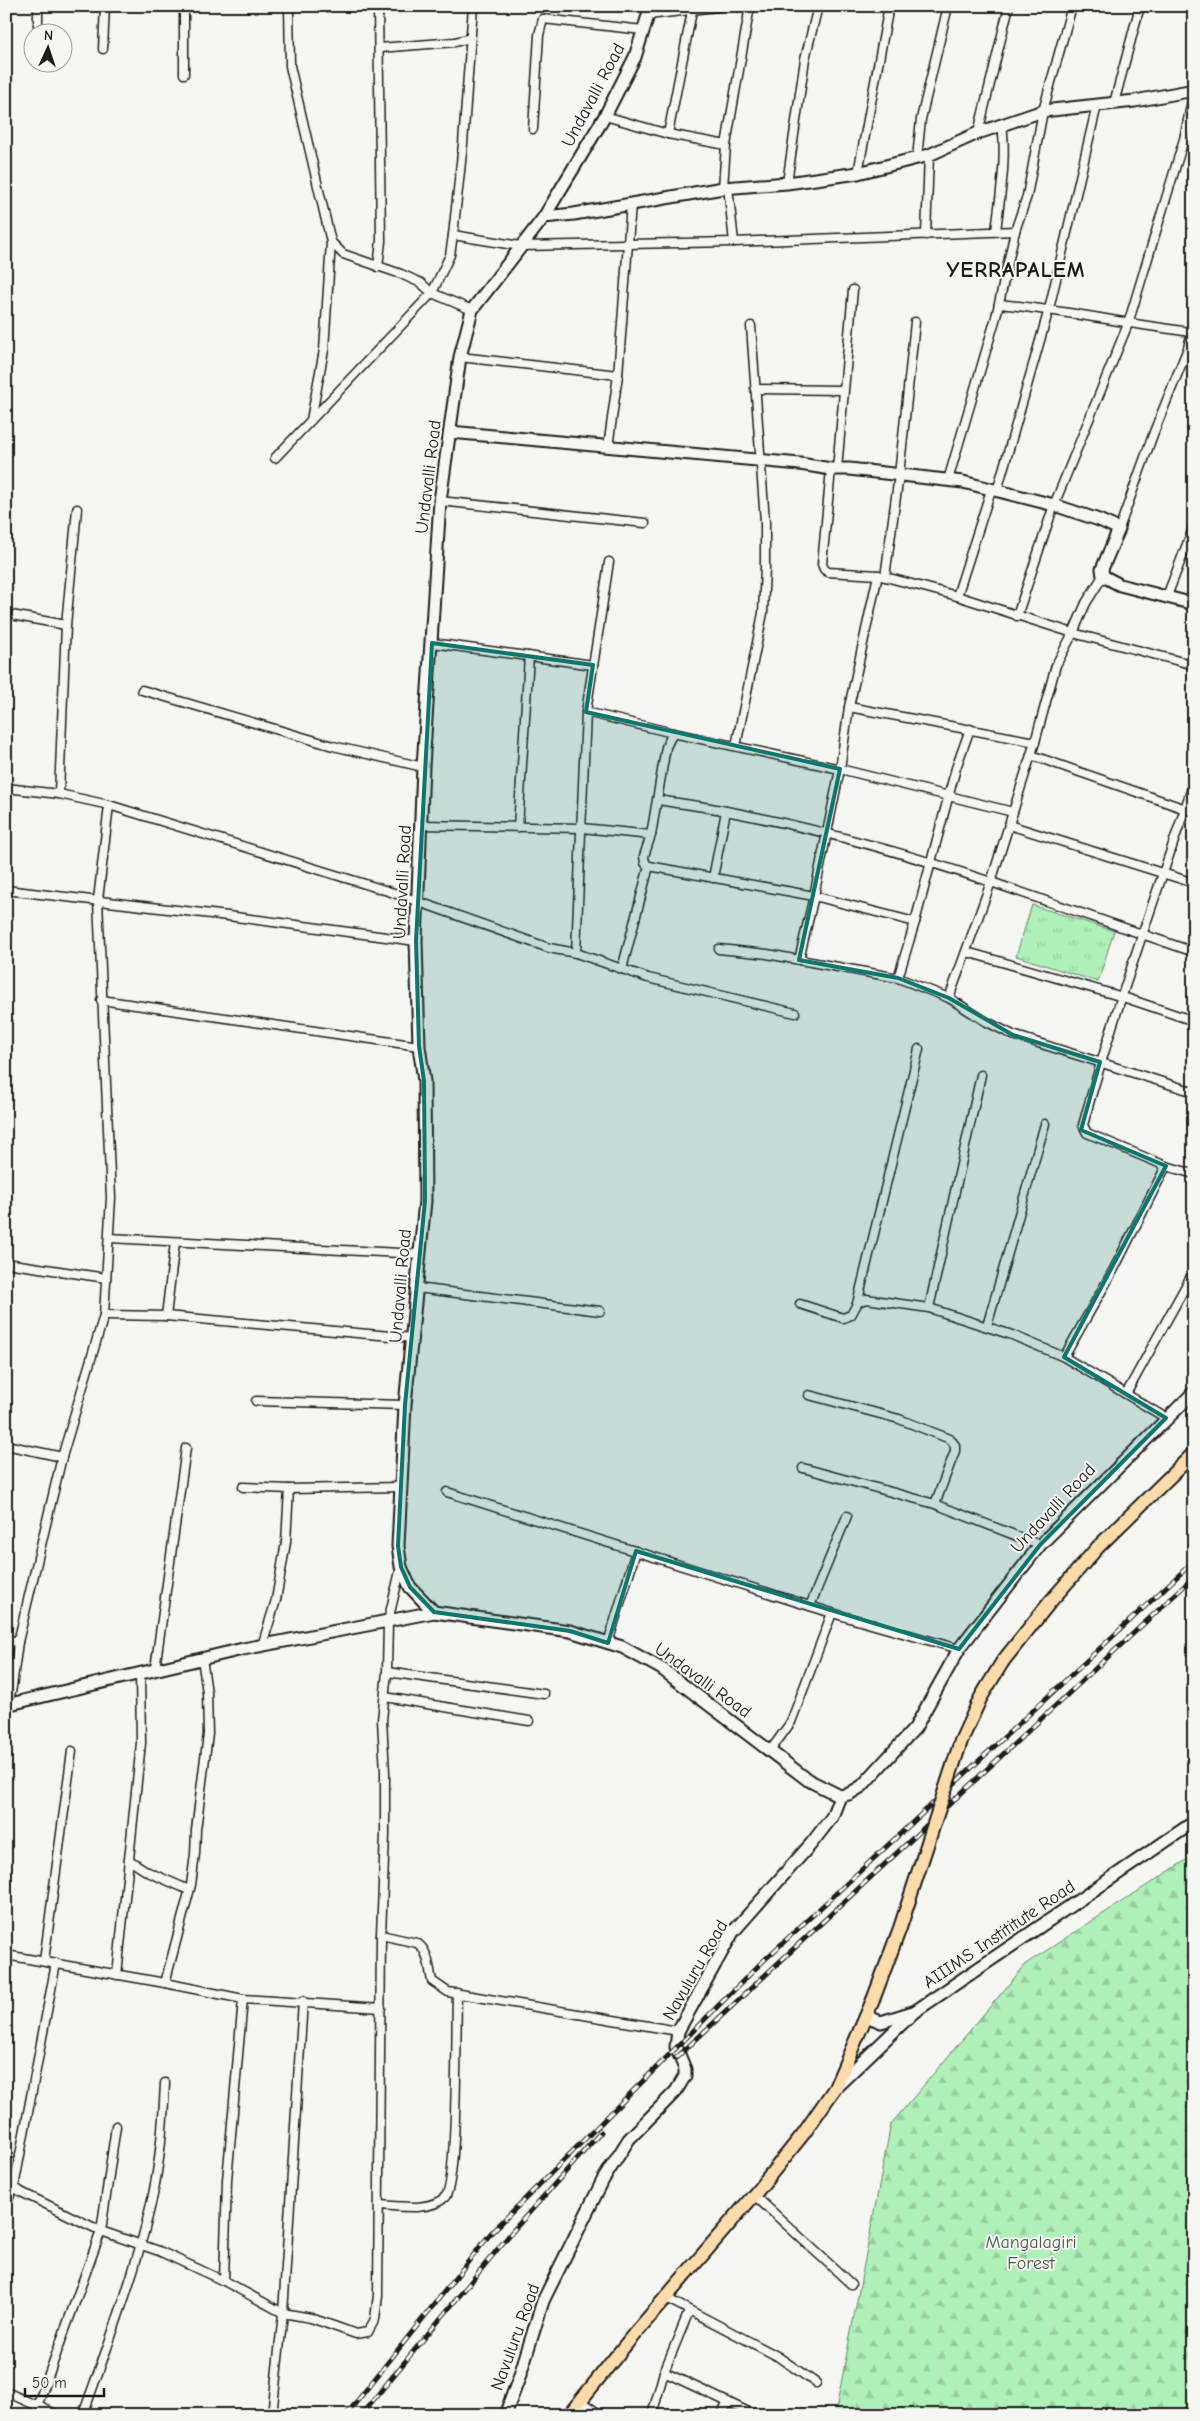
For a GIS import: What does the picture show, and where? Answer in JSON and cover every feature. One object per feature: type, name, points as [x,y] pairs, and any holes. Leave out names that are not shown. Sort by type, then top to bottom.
[{"type":"main road","points":[[569,2415],[754,2195],[804,2133],[836,2088],[871,2006],[900,1928],[961,1741],[981,1696],[1003,1661],[1050,1602],[1098,1547],[1194,1453]]},
{"type":"street","points":[[38,6],[38,22]]},
{"type":"street","points":[[103,49],[105,6]]},
{"type":"street","points":[[184,6],[184,74]]},
{"type":"street","points":[[289,6],[290,66],[331,242],[324,350],[311,420]]},
{"type":"street","points":[[378,6],[381,241],[378,267]]},
{"type":"street","points":[[275,458],[432,293],[450,256],[463,144],[473,6]]},
{"type":"street","points":[[649,11],[725,6]]},
{"type":"street","points":[[734,242],[726,187],[726,145],[750,6]]},
{"type":"street","points":[[786,182],[805,59],[818,6]]},
{"type":"street","points":[[858,172],[889,6]]},
{"type":"street","points":[[917,158],[921,118],[948,6]]},
{"type":"street","points":[[978,133],[1010,6]]},
{"type":"street","points":[[948,480],[999,304],[1015,231],[1027,196],[1043,110],[1072,6]]},
{"type":"street","points":[[1114,103],[1140,6]]},
{"type":"street","points":[[668,134],[692,8]]},
{"type":"street","name":"Undavalli Road","points":[[649,11],[635,57],[604,116],[544,217],[472,310],[460,357],[440,500],[423,767],[416,941],[419,1046],[424,1081],[425,1201],[405,1405],[398,1546],[400,1568],[410,1587],[434,1612],[570,1631],[622,1647],[662,1669],[808,1780],[840,1796],[855,1791],[862,1786],[915,1728],[959,1649],[1040,1544],[1194,1392]]},
{"type":"street","points":[[534,129],[539,35],[543,18],[643,30]]},
{"type":"street","points":[[379,48],[455,42],[470,38]]},
{"type":"street","points":[[544,217],[726,187],[786,182],[858,172],[929,155],[978,133],[1043,110],[1114,103],[1194,90],[1184,139],[1128,324],[1054,506],[1017,616]]},
{"type":"street","points":[[957,596],[994,491],[1049,309],[1097,105]]},
{"type":"street","points":[[604,116],[668,134],[726,145]]},
{"type":"street","points":[[996,231],[1005,141],[1002,124]]},
{"type":"street","points":[[926,235],[929,155]]},
{"type":"street","points":[[608,448],[618,375],[631,204]]},
{"type":"street","points":[[453,235],[520,246],[597,243],[734,242],[1015,231]]},
{"type":"street","points":[[331,242],[343,254],[421,283],[432,293],[472,310]]},
{"type":"street","points":[[853,290],[822,567],[828,572],[881,576],[957,596],[1073,633],[1194,665]]},
{"type":"street","points":[[999,304],[1049,309],[1128,324],[1191,332]]},
{"type":"street","points":[[799,960],[828,835],[849,708],[881,576],[899,475],[915,322]]},
{"type":"street","points":[[949,998],[991,882],[1035,742],[1056,665],[1086,604],[1103,576],[1102,569],[1188,348],[1194,323]]},
{"type":"street","points":[[736,746],[763,613],[765,522],[752,326]]},
{"type":"street","points":[[460,357],[618,375]]},
{"type":"street","points":[[755,389],[843,390]]},
{"type":"street","points":[[450,432],[948,480],[1054,506],[1099,520],[1119,529]]},
{"type":"street","points":[[440,500],[645,522]]},
{"type":"street","points":[[59,794],[66,625],[77,509]]},
{"type":"street","points":[[1167,596],[1194,526]]},
{"type":"street","points":[[576,953],[586,712],[609,562]]},
{"type":"street","points":[[1103,576],[1120,585],[1194,604]]},
{"type":"street","points":[[6,614],[66,625]]},
{"type":"street","points":[[432,643],[593,665]]},
{"type":"street","points":[[518,826],[529,656]]},
{"type":"street","points":[[142,690],[333,746],[423,767]]},
{"type":"street","points":[[849,708],[1035,742]]},
{"type":"street","points":[[586,712],[840,769],[1013,812]]},
{"type":"street","points":[[898,978],[950,796],[956,768],[970,729]]},
{"type":"street","points":[[673,732],[666,747],[658,800],[644,856],[645,863],[649,866],[814,896],[915,922]]},
{"type":"street","points":[[1031,755],[1194,812]]},
{"type":"street","points":[[1194,782],[1161,873],[1144,936],[1100,1062],[1083,1125],[1085,1131],[1166,1166],[1194,1174]]},
{"type":"street","points":[[6,788],[59,794],[109,805],[418,902],[549,948],[576,953],[648,978],[795,1013]]},
{"type":"street","points":[[658,800],[726,811],[930,861],[1194,952]]},
{"type":"street","points":[[109,805],[98,900],[111,1198],[104,1315],[62,1457],[18,1642],[7,1707],[202,1658],[434,1612]]},
{"type":"street","points":[[713,878],[726,811]]},
{"type":"street","points":[[422,825],[582,828],[650,835]]},
{"type":"street","points":[[1009,825],[1194,883]]},
{"type":"street","points":[[622,969],[649,866]]},
{"type":"street","points":[[6,890],[416,941]]},
{"type":"street","points":[[719,949],[799,960],[898,978],[949,998],[985,1021],[1013,1035],[1194,1092]]},
{"type":"street","points":[[967,952],[1123,997],[1194,1020]]},
{"type":"street","points":[[101,1000],[419,1046]]},
{"type":"street","points":[[800,1304],[842,1318],[851,1315],[856,1304],[919,1048]]},
{"type":"street","points":[[929,1308],[981,1075]]},
{"type":"street","points":[[987,1326],[1045,1124]]},
{"type":"street","points":[[1064,1357],[1114,1269],[1166,1166]]},
{"type":"street","points":[[109,1238],[420,1254]]},
{"type":"street","points":[[166,1316],[175,1242]]},
{"type":"street","points":[[6,1263],[106,1278]]},
{"type":"street","points":[[1126,1394],[1194,1272]]},
{"type":"street","points":[[417,1288],[600,1311]]},
{"type":"street","points":[[856,1304],[866,1299],[929,1308],[987,1326],[1064,1357],[1166,1418]]},
{"type":"street","points":[[104,1315],[166,1316],[413,1338]]},
{"type":"street","points":[[809,1395],[898,1419],[950,1440],[955,1445],[955,1451],[936,1504]]},
{"type":"street","points":[[256,1401],[405,1405]]},
{"type":"street","points":[[6,1445],[62,1457]]},
{"type":"street","points":[[155,1669],[186,1448]]},
{"type":"street","points":[[803,1468],[936,1504],[1040,1544]]},
{"type":"street","points":[[243,1487],[402,1487]]},
{"type":"street","points":[[262,1646],[276,1600],[286,1542],[289,1488]]},
{"type":"street","points":[[447,1492],[832,1613],[959,1649]]},
{"type":"street","points":[[810,1606],[847,1516]]},
{"type":"street","points":[[608,1642],[636,1551]]},
{"type":"street","points":[[6,2181],[14,2187],[101,2231],[159,2251],[224,2281],[283,2313],[311,2318],[356,2334],[368,2332],[375,2318],[378,2295],[381,1935],[385,1834],[385,1772],[382,1720],[387,1672],[388,1621],[400,1568]]},
{"type":"street","points":[[770,1752],[791,1722],[832,1613]]},
{"type":"street","points":[[6,1639],[18,1642]]},
{"type":"street","points":[[165,1983],[192,1875],[208,1734],[207,1693],[202,1658]]},
{"type":"street","points":[[387,1672],[544,1694]]},
{"type":"street","points":[[117,1975],[141,1743],[140,1673]]},
{"type":"street","points":[[385,1698],[529,1721]]},
{"type":"street","points":[[44,1961],[72,1751]]},
{"type":"street","name":"Navuluru Road","points":[[504,2415],[519,2378],[544,2301],[603,2180],[629,2140],[676,2091],[685,2076],[686,2069],[676,2047],[678,2031],[733,1932],[811,1844],[832,1817],[840,1796]]},
{"type":"street","name":"AIIIMS Instititute Road","points":[[836,2088],[914,2012],[1194,1822]]},
{"type":"street","points":[[129,1860],[148,1872],[189,1890]]},
{"type":"street","points":[[381,1935],[417,1943],[421,1946],[426,1955],[432,1981],[448,1992],[678,2031]]},
{"type":"street","points":[[6,1955],[243,1999],[303,2001],[381,2008]]},
{"type":"street","points":[[6,2203],[14,2187],[56,1963]]},
{"type":"street","points":[[379,2205],[426,2206],[446,2197],[450,2191],[453,2156],[457,1993]]},
{"type":"street","points":[[224,2281],[228,2180],[243,1999]]},
{"type":"street","points":[[272,2415],[283,2313],[303,2001]]},
{"type":"street","points":[[871,2006],[871,2018],[880,2022],[914,2012]]},
{"type":"street","points":[[83,2415],[140,2245],[156,2174],[165,2083]]},
{"type":"street","points":[[34,2415],[101,2231],[116,2126]]},
{"type":"street","points":[[754,2195],[852,2284]]},
{"type":"street","points":[[666,2298],[777,2356],[816,2383]]},
{"type":"street","points":[[652,2415],[664,2372],[689,2311]]},
{"type":"street","points":[[664,2372],[755,2415]]},
{"type":"street","points":[[6,2392],[58,2415]]},
{"type":"street","points":[[580,2401],[601,2415]]},
{"type":"street","points":[[721,2415],[728,2402]]},
{"type":"highlighted area","points":[[432,643],[593,665],[586,712],[840,769],[799,960],[898,978],[949,998],[1013,1035],[1100,1062],[1081,1130],[1166,1166],[1064,1357],[1166,1418],[1040,1545],[959,1649],[636,1551],[608,1643],[570,1631],[434,1612],[410,1587],[401,1567],[398,1546],[405,1405],[425,1201],[424,1081],[419,1046],[416,941]]},
{"type":"green space","points":[[1032,905],[1114,931],[1098,982],[1016,956]]},
{"type":"green space","name":"Mangalagiri Forest","points":[[1194,1855],[1194,2415],[835,2415],[891,2124],[1027,1963]]},
{"type":"railway","points":[[346,2415],[491,2233],[760,1964],[1194,1561]]},
{"type":"railway","points":[[676,2058],[1194,1577]]},
{"type":"railway","points":[[361,2415],[511,2233],[601,2132]]},
{"type":"district","name":"YERRAPALEM","points":[[1016,269]]}]
